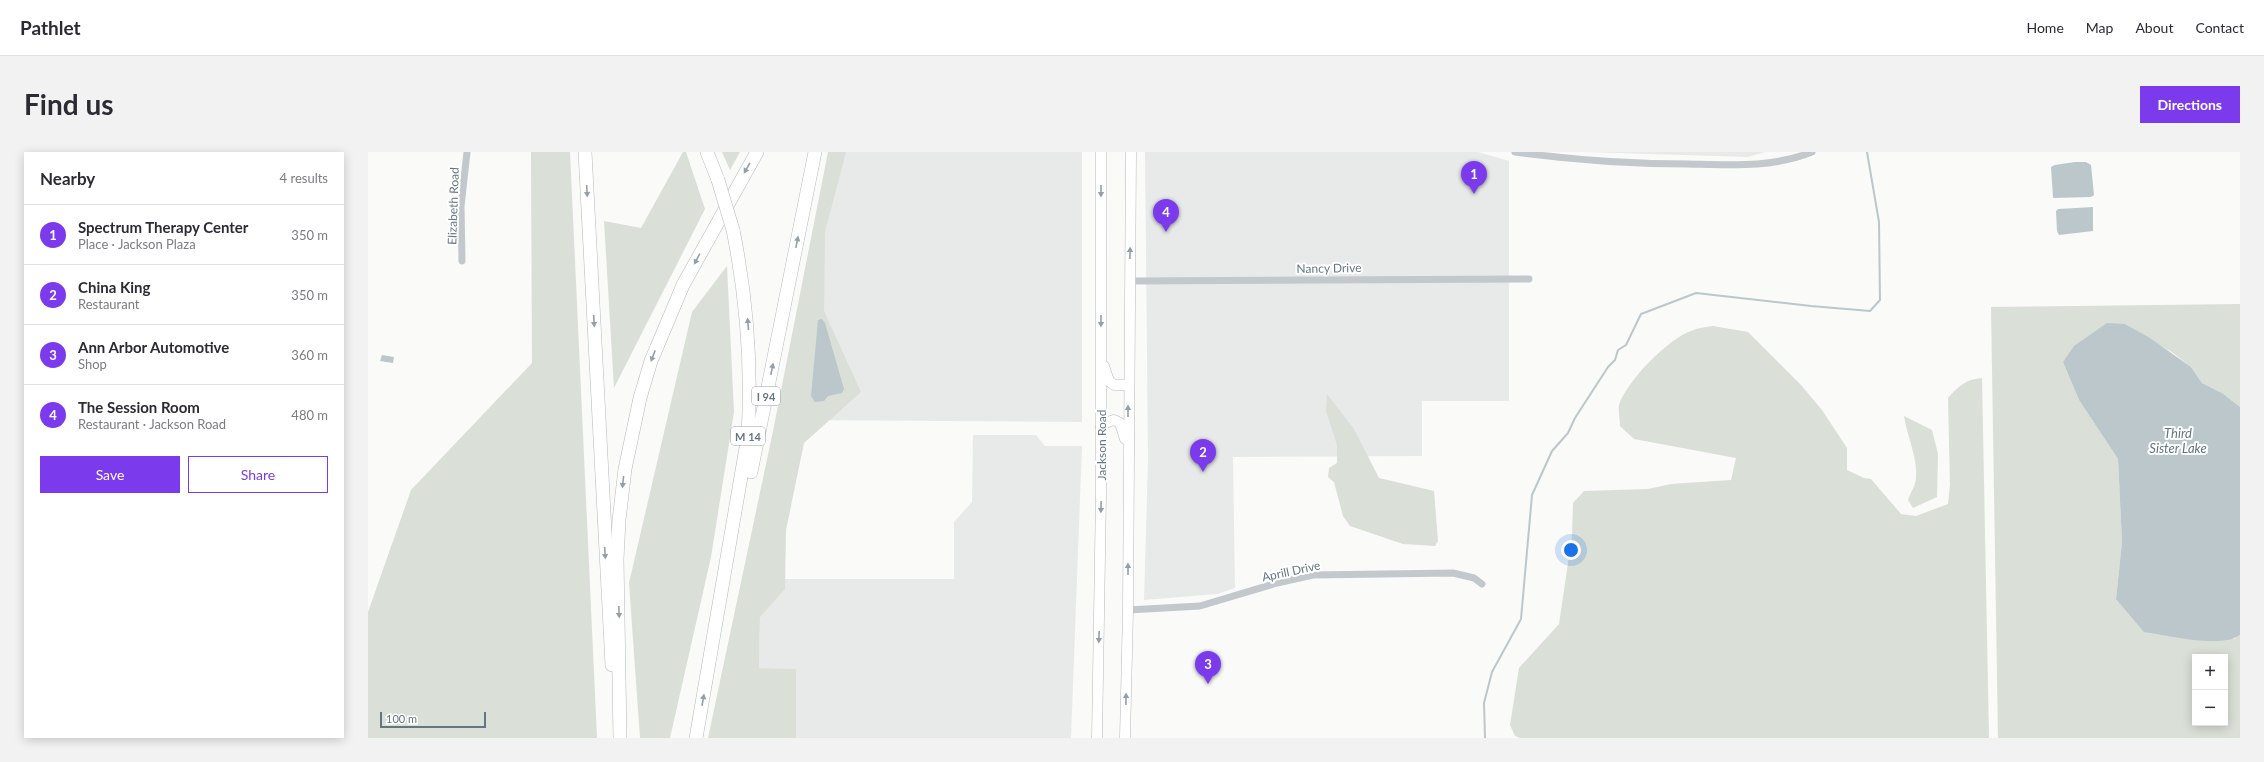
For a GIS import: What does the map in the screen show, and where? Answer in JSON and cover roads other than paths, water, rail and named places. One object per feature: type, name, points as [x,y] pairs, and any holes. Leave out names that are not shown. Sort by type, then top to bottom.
[{"type":"highway","points":[[585,152],[611,651],[620,733]]},
{"type":"highway","name":"M 14","points":[[708,152],[733,230],[742,276],[747,320],[750,395],[744,469],[722,580],[714,640]]},
{"type":"highway","points":[[620,733],[617,559],[619,520],[625,469],[640,398],[651,361],[683,285],[757,152]]},
{"type":"highway","name":"I 94","points":[[696,738],[714,640],[731,581],[815,152]]},
{"type":"main road","name":"Jackson Road","points":[[1097,738],[1101,427],[1102,152]]},
{"type":"main road","points":[[1125,152],[1131,178]]},
{"type":"main road","points":[[1125,738],[1128,610],[1128,385],[1131,152]]},
{"type":"main road","points":[[1101,352],[1109,381],[1114,385],[1128,385]]},
{"type":"main road","points":[[1101,427],[1109,421],[1114,420],[1120,423],[1128,455]]},
{"type":"street","name":"Elizabeth Road","points":[[462,261],[462,206],[467,152]]},
{"type":"street","points":[[1515,152],[1616,163],[1712,165],[1778,163],[1812,152]]},
{"type":"street","name":"Nancy Drive","points":[[1130,281],[1529,280]]},
{"type":"street","name":"Aprill Drive","points":[[1128,610],[1200,606],[1278,583],[1313,575],[1454,573],[1474,578],[1482,584]]},
{"type":"water","points":[[2075,162],[2086,162],[2091,165],[2094,195],[2091,197],[2053,198],[2051,167]]},
{"type":"water","points":[[2093,207],[2093,231],[2059,235],[2057,231],[2056,211],[2058,209]]},
{"type":"water","points":[[822,319],[825,323],[844,389],[842,393],[828,396],[824,401],[815,402],[811,396],[818,320]]},
{"type":"water","name":"Third Sister Lake","points":[[2107,323],[2125,324],[2150,338],[2191,367],[2202,383],[2222,393],[2240,407],[2240,635],[2232,639],[2220,641],[2194,640],[2144,632],[2116,599],[2122,542],[2118,459],[2079,400],[2063,362],[2074,346]]},
{"type":"water","points":[[382,355],[394,357],[393,363],[380,361]]},
{"type":"waterway","points":[[1485,738],[1484,703],[1492,672],[1521,619],[1532,495],[1552,451],[1568,433],[1575,418],[1608,367],[1615,360],[1618,350],[1626,345],[1641,314],[1696,293],[1870,311],[1880,300],[1879,222],[1867,152]]},
{"type":"place","name":"Spectrum Therapy Center","points":[[1474,194]]},
{"type":"place","name":"The Session Room","points":[[1166,232]]},
{"type":"place","name":"China King","points":[[1203,472]]},
{"type":"place","name":"Ann Arbor Automotive","points":[[1208,684]]}]
